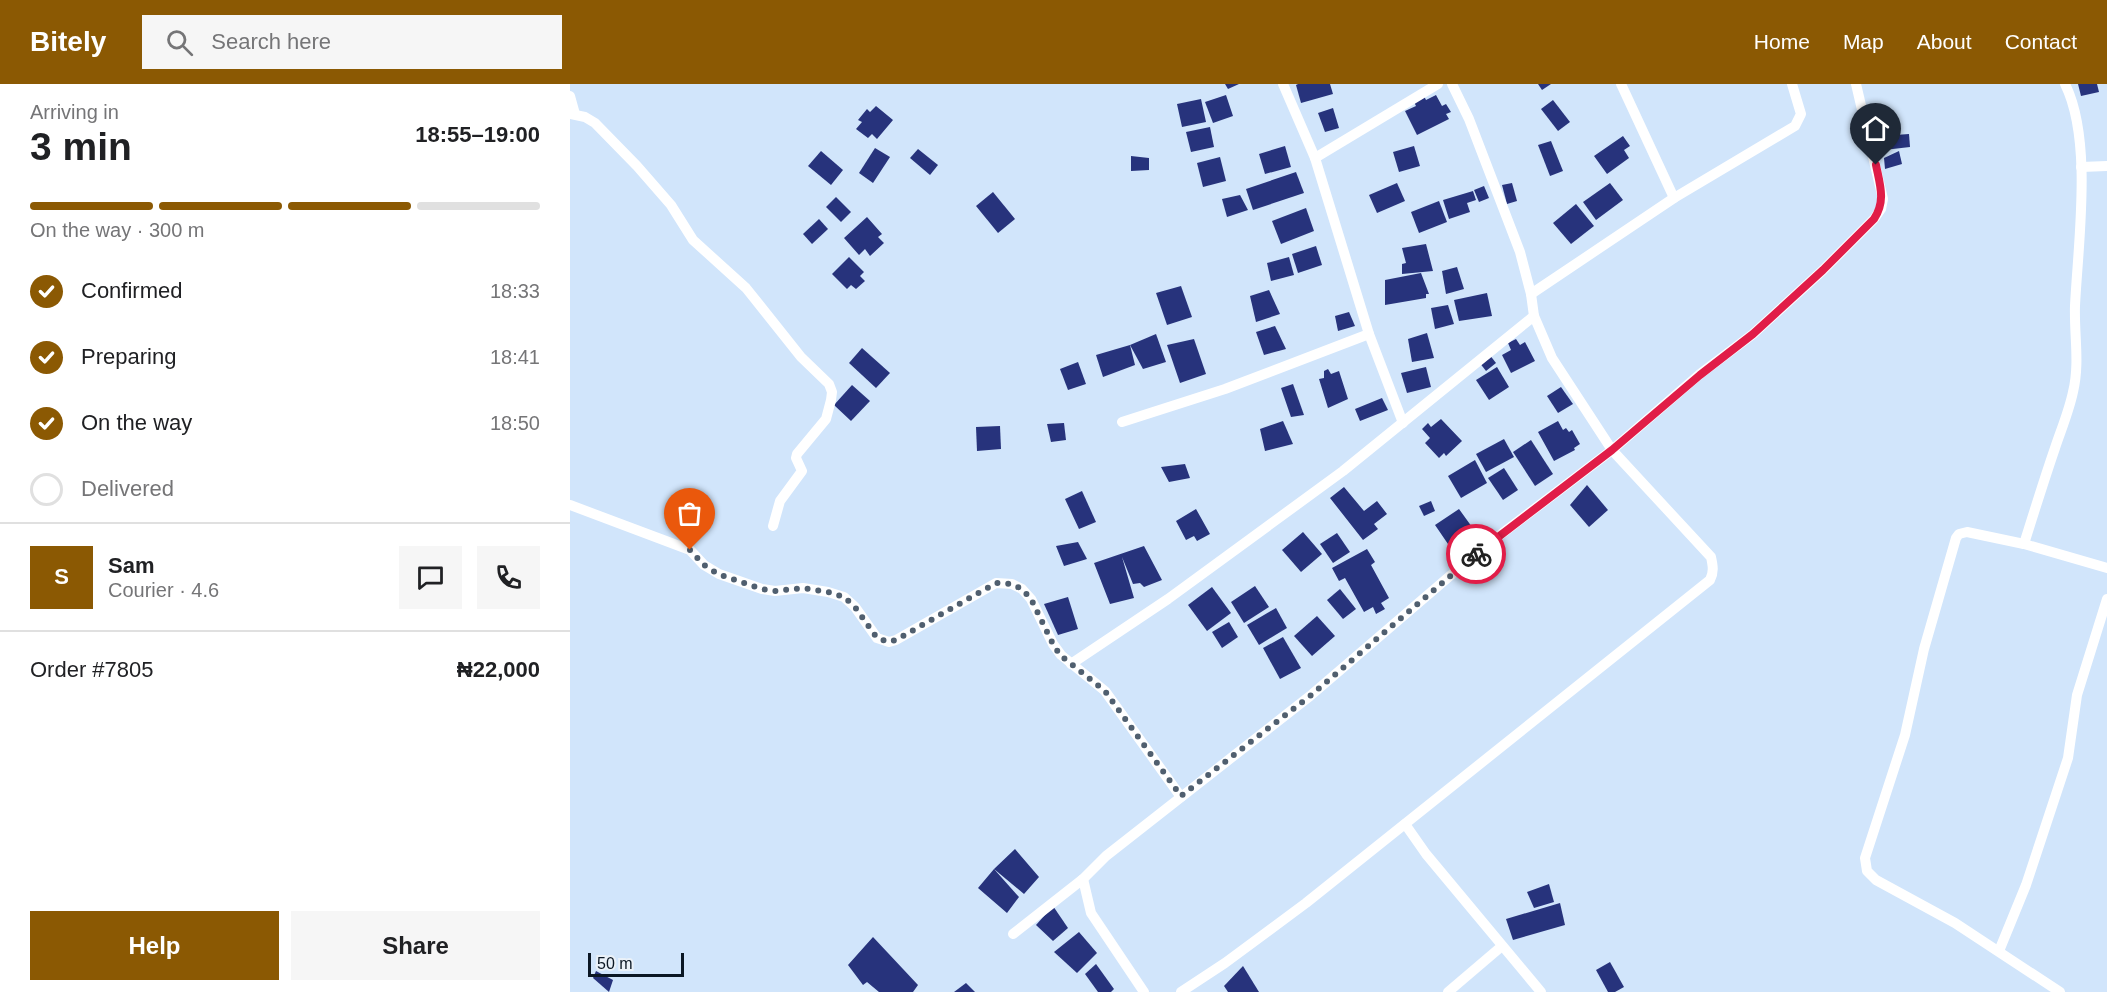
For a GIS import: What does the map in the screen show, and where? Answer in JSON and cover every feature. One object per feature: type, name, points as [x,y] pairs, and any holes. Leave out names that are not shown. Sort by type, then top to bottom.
[{"type":"street","points":[[1283,84],[1314,158],[1369,334],[1403,423]]},
{"type":"street","points":[[1314,158],[1438,84]]},
{"type":"street","points":[[1181,992],[1225,963],[1288,916],[1710,580],[1713,568],[1711,557],[1612,450],[1552,358],[1534,316],[1520,252],[1469,119],[1452,84]]},
{"type":"street","points":[[1621,84],[1674,198]]},
{"type":"street","points":[[1531,294],[1674,198],[1795,126],[1801,114],[1792,84]]},
{"type":"street","points":[[1013,934],[1083,879],[1106,856],[1310,696],[1479,551],[1612,450],[1700,375],[1753,334],[1823,270],[1874,219],[1881,209],[1882,199],[1856,84]]},
{"type":"street","points":[[2024,544],[2076,379],[2075,307],[2080,236],[2081,167],[2075,114],[2065,84]]},
{"type":"street","points":[[570,96],[573,114],[595,123],[637,166],[671,205],[693,240],[746,288],[801,357],[829,384],[832,392],[826,418],[797,454],[796,458],[802,471],[780,501],[772,526]]},
{"type":"street","points":[[2081,167],[2107,166]]},
{"type":"street","points":[[1071,664],[1168,599],[1342,471],[1534,316]]},
{"type":"street","points":[[1122,422],[1225,389],[1369,334]]},
{"type":"street","points":[[570,505],[690,550],[704,565],[729,578],[762,589],[775,591],[803,588],[844,597],[855,607],[877,638],[889,642],[996,583],[1012,584],[1022,589],[1031,599],[1060,655],[1105,691],[1181,796]]},
{"type":"street","points":[[2060,992],[1955,923],[1876,880],[1867,871],[1864,858],[1905,735],[1924,649],[1959,534],[1967,532],[2024,544],[2107,568]]},
{"type":"street","points":[[2000,951],[2026,885],[2068,758],[2078,694],[2107,599]]},
{"type":"street","points":[[1405,824],[1426,854],[1541,992]]},
{"type":"street","points":[[1083,879],[1091,913],[1144,992]]},
{"type":"street","points":[[1448,992],[1502,946]]},
{"type":"building","points":[[1225,84],[1239,84],[1228,89]]},
{"type":"building","points":[[1330,84],[1333,94],[1301,103],[1296,85]]},
{"type":"building","points":[[1538,84],[1551,84],[1542,90]]},
{"type":"building","points":[[2078,84],[2097,84],[2099,92],[2081,96]]},
{"type":"building","points":[[1226,95],[1233,116],[1213,123],[1205,102]]},
{"type":"building","points":[[1436,95],[1442,106],[1446,104],[1451,112],[1446,114],[1449,119],[1417,135],[1405,111],[1416,106],[1414,102],[1424,96],[1426,100]]},
{"type":"building","points":[[1201,99],[1206,122],[1182,127],[1177,104]]},
{"type":"building","points":[[1553,100],[1570,122],[1558,131],[1541,109]]},
{"type":"building","points":[[876,106],[893,120],[877,139],[872,134],[868,138],[856,129],[862,122],[858,120],[867,109],[870,112]]},
{"type":"building","points":[[1333,108],[1339,128],[1325,132],[1318,113]]},
{"type":"building","points":[[1210,127],[1214,147],[1191,152],[1186,132]]},
{"type":"building","points":[[1909,134],[1910,147],[1884,150],[1882,136]]},
{"type":"building","points":[[1623,136],[1630,146],[1624,150],[1629,158],[1607,174],[1594,156]]},
{"type":"building","points":[[1551,141],[1563,171],[1550,176],[1538,145]]},
{"type":"building","points":[[1285,146],[1291,167],[1265,174],[1259,154]]},
{"type":"building","points":[[1414,146],[1420,166],[1399,172],[1393,152]]},
{"type":"building","points":[[875,148],[890,157],[873,183],[859,173]]},
{"type":"building","points":[[918,149],[938,165],[930,175],[910,158]]},
{"type":"building","points":[[821,151],[843,170],[831,185],[808,166]]},
{"type":"building","points":[[1899,151],[1902,164],[1885,169],[1884,158]]},
{"type":"building","points":[[1131,156],[1149,158],[1149,170],[1131,171]]},
{"type":"building","points":[[1220,157],[1226,181],[1203,187],[1197,163]]},
{"type":"building","points":[[1296,172],[1304,193],[1253,210],[1246,189]]},
{"type":"building","points":[[1397,183],[1405,201],[1377,213],[1369,195]]},
{"type":"building","points":[[1512,183],[1517,201],[1507,204],[1502,185]]},
{"type":"building","points":[[1610,183],[1623,200],[1596,220],[1583,202]]},
{"type":"building","points":[[1484,186],[1489,198],[1479,202],[1474,190]]},
{"type":"building","points":[[1473,191],[1476,200],[1467,203],[1470,212],[1449,219],[1443,200]]},
{"type":"building","points":[[993,192],[1015,219],[998,233],[976,206]]},
{"type":"building","points":[[1240,195],[1248,210],[1227,217],[1222,199]]},
{"type":"building","points":[[836,197],[851,212],[841,222],[826,207]]},
{"type":"building","points":[[1439,201],[1447,222],[1419,233],[1411,212]]},
{"type":"building","points":[[1576,204],[1594,226],[1571,244],[1553,223]]},
{"type":"building","points":[[1306,208],[1314,231],[1281,244],[1272,221]]},
{"type":"building","points":[[867,217],[882,234],[878,237],[884,243],[870,256],[865,249],[859,255],[844,238]]},
{"type":"building","points":[[819,219],[828,229],[812,244],[803,234]]},
{"type":"building","points":[[1426,244],[1433,271],[1402,274],[1402,264],[1406,263],[1402,248]]},
{"type":"building","points":[[1316,246],[1322,265],[1298,273],[1292,254]]},
{"type":"building","points":[[849,257],[864,272],[860,276],[865,281],[856,289],[851,285],[847,289],[832,274]]},
{"type":"building","points":[[1289,257],[1294,275],[1271,281],[1267,263]]},
{"type":"building","points":[[1457,267],[1464,289],[1446,294],[1442,271]]},
{"type":"building","points":[[1421,273],[1429,294],[1426,294],[1426,298],[1385,305],[1385,280]]},
{"type":"building","points":[[1181,286],[1192,317],[1167,325],[1156,293]]},
{"type":"building","points":[[1269,290],[1280,314],[1256,322],[1250,296]]},
{"type":"building","points":[[1487,293],[1492,316],[1459,321],[1454,300]]},
{"type":"building","points":[[1448,305],[1454,324],[1435,329],[1431,308]]},
{"type":"building","points":[[1349,312],[1355,326],[1338,331],[1335,316]]},
{"type":"building","points":[[1275,326],[1286,349],[1264,355],[1256,332]]},
{"type":"building","points":[[1427,333],[1434,358],[1412,362],[1408,339]]},
{"type":"building","points":[[1156,334],[1166,362],[1143,369],[1130,345]]},
{"type":"building","points":[[1194,339],[1206,374],[1180,383],[1167,345]]},
{"type":"building","points":[[1516,339],[1520,345],[1525,342],[1535,361],[1511,373],[1502,355],[1511,350],[1508,343]]},
{"type":"building","points":[[1130,345],[1135,365],[1103,377],[1096,355]]},
{"type":"building","points":[[862,348],[890,373],[876,388],[849,363]]},
{"type":"building","points":[[1489,354],[1496,363],[1486,371],[1479,362]]},
{"type":"building","points":[[1078,362],[1086,384],[1068,390],[1060,369]]},
{"type":"building","points":[[1426,367],[1431,387],[1407,393],[1401,373]]},
{"type":"building","points":[[1497,367],[1509,387],[1489,400],[1476,380]]},
{"type":"building","points":[[1328,369],[1331,374],[1339,371],[1348,399],[1328,408],[1319,379],[1324,378],[1324,371]]},
{"type":"building","points":[[1293,384],[1304,415],[1291,417],[1281,388]]},
{"type":"building","points":[[852,385],[870,401],[851,421],[834,405]]},
{"type":"building","points":[[1561,387],[1573,404],[1558,413],[1547,396]]},
{"type":"building","points":[[1382,398],[1388,410],[1360,421],[1355,409]]},
{"type":"building","points":[[1441,419],[1462,441],[1446,456],[1444,453],[1439,458],[1425,443],[1430,438],[1422,429],[1428,423],[1431,427]]},
{"type":"building","points":[[1283,421],[1293,444],[1265,451],[1260,429]]},
{"type":"building","points":[[1558,421],[1563,430],[1566,428],[1569,432],[1572,430],[1580,444],[1574,448],[1575,450],[1554,461],[1538,432]]},
{"type":"building","points":[[1064,423],[1066,440],[1051,442],[1047,424]]},
{"type":"building","points":[[1000,426],[1001,449],[977,451],[976,427]]},
{"type":"building","points":[[1504,439],[1514,457],[1486,472],[1476,454]]},
{"type":"building","points":[[1531,440],[1553,474],[1535,486],[1513,452]]},
{"type":"building","points":[[1475,460],[1487,483],[1461,498],[1448,476]]},
{"type":"building","points":[[1185,464],[1190,478],[1169,482],[1161,467]]},
{"type":"building","points":[[1504,468],[1518,490],[1503,500],[1488,478]]},
{"type":"building","points":[[1587,485],[1608,510],[1589,527],[1570,505]]},
{"type":"building","points":[[1344,487],[1364,511],[1377,501],[1387,514],[1374,524],[1378,529],[1363,540],[1330,498]]},
{"type":"building","points":[[1082,491],[1096,522],[1079,529],[1065,499]]},
{"type":"building","points":[[1431,501],[1435,511],[1424,516],[1419,506]]},
{"type":"building","points":[[1196,509],[1210,534],[1197,541],[1194,536],[1186,540],[1176,521]]},
{"type":"building","points":[[1459,509],[1472,527],[1467,531],[1470,536],[1455,546],[1452,541],[1448,544],[1435,525]]},
{"type":"building","points":[[1303,532],[1322,554],[1301,572],[1282,550]]},
{"type":"building","points":[[1337,533],[1350,552],[1333,563],[1320,544]]},
{"type":"building","points":[[1078,542],[1087,559],[1064,566],[1056,546]]},
{"type":"building","points":[[1144,546],[1162,580],[1144,587],[1140,583],[1133,584],[1122,557],[1134,598],[1110,604],[1094,563]]},
{"type":"building","points":[[1367,549],[1375,562],[1371,565],[1389,598],[1381,603],[1385,609],[1376,614],[1373,607],[1364,612],[1345,578],[1339,581],[1332,568]]},
{"type":"building","points":[[1255,586],[1269,607],[1244,623],[1231,602]]},
{"type":"building","points":[[1212,587],[1231,613],[1207,631],[1188,605]]},
{"type":"building","points":[[1340,589],[1356,609],[1343,619],[1327,600]]},
{"type":"building","points":[[1068,597],[1078,629],[1058,635],[1044,604]]},
{"type":"building","points":[[1276,608],[1287,628],[1259,645],[1247,625]]},
{"type":"building","points":[[1317,616],[1335,636],[1312,656],[1294,636]]},
{"type":"building","points":[[1229,622],[1238,637],[1222,648],[1212,632]]},
{"type":"building","points":[[1283,637],[1301,668],[1280,679],[1263,648]]},
{"type":"building","points":[[1015,849],[1039,877],[1024,894],[994,869]]},
{"type":"building","points":[[994,869],[1019,897],[1007,913],[978,888]]},
{"type":"building","points":[[1549,884],[1554,902],[1534,908],[1527,892]]},
{"type":"building","points":[[1560,903],[1565,925],[1513,940],[1506,919]]},
{"type":"building","points":[[1053,906],[1068,928],[1053,941],[1036,925]]},
{"type":"building","points":[[1079,932],[1097,953],[1077,973],[1054,952]]},
{"type":"building","points":[[873,937],[918,985],[913,992],[879,992],[867,982],[863,985],[848,965]]},
{"type":"building","points":[[1610,962],[1624,987],[1615,992],[1608,992],[1596,970]]},
{"type":"building","points":[[1096,964],[1114,989],[1111,992],[1098,992],[1085,974]]},
{"type":"building","points":[[1243,966],[1259,992],[1228,992],[1224,986]]},
{"type":"building","points":[[596,971],[613,980],[609,992],[593,978]]},
{"type":"building","points":[[966,983],[975,992],[954,992]]},
{"type":"way so far","points":[[690,550],[704,565],[718,574],[762,589],[775,591],[803,588],[844,597],[855,607],[877,638],[889,642],[996,583],[1005,582],[1022,589],[1031,599],[1060,655],[1105,691],[1181,796],[1310,696],[1476,554]]},
{"type":"route","points":[[1476,554],[1612,450],[1700,375],[1753,334],[1823,270],[1874,219],[1881,209],[1882,199],[1876,165]]}]
